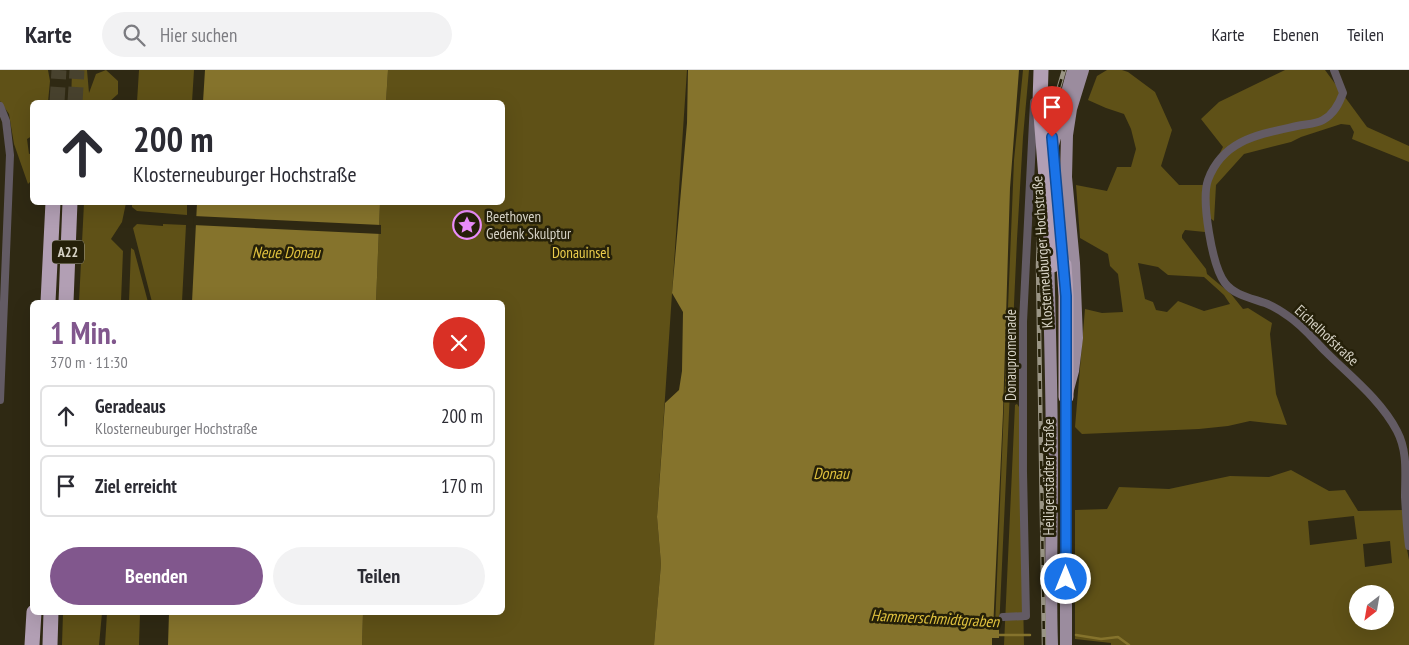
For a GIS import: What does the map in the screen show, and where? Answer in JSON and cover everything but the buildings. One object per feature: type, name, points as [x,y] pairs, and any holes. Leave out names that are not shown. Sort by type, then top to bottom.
[{"type":"highway","name":"Klosterneuburger Hochstraße","points":[[1041,70],[1040,104],[1053,265],[1065,340]]},
{"type":"highway","name":"Klosterneuburger Hochstraße","points":[[1050,70],[1052,137],[1066,296],[1065,340]]},
{"type":"highway","name":"A22","points":[[48,300],[53,205]]},
{"type":"highway","name":"A22","points":[[66,300],[70,205]]},
{"type":"highway","name":"Heiligenstädter Straße","points":[[1065,340],[1066,397]]},
{"type":"highway","points":[[32,645],[34,615]]},
{"type":"highway","points":[[50,645],[51,615]]},
{"type":"main road","points":[[1052,645],[1050,587],[1051,362],[1046,196],[1053,145],[1073,70]]},
{"type":"main road","points":[[1066,397],[1073,370],[1077,338],[1074,263],[1066,178],[1067,135],[1071,109],[1083,70]]},
{"type":"main road","name":"Heiligenstädter Straße","points":[[1066,397],[1066,645]]},
{"type":"street","name":"Donaupromenade","points":[[1003,617],[1026,616],[1023,472],[1023,322],[1035,70]]},
{"type":"street","name":"Eichelhofstraße","points":[[1334,70],[1343,93],[1337,107],[1329,116],[1318,122],[1248,138],[1236,144],[1223,156],[1212,172],[1206,186],[1208,220],[1216,265],[1229,288],[1273,307],[1289,316],[1304,328],[1386,413],[1397,430],[1405,456],[1406,518],[1409,546]]},
{"type":"street","points":[[0,400],[10,155],[6,121],[1,106]]},
{"type":"green space","points":[[0,70],[48,70],[50,81],[48,100],[30,100],[30,137],[27,139],[30,154],[30,182],[28,184],[14,144],[9,114],[0,101]]},
{"type":"green space","points":[[87,70],[89,93],[96,74],[106,70],[118,81],[118,94],[111,100],[71,100],[72,71]]},
{"type":"green space","points":[[139,70],[194,70],[192,100],[137,100]]},
{"type":"green space","name":"Donauinsel","points":[[388,70],[687,70],[657,517],[661,564],[654,645],[362,645],[363,615],[505,615],[505,300],[376,300],[380,205],[505,205],[505,100],[386,100]]},
{"type":"green space","points":[[1023,70],[1029,70],[1017,239],[999,630],[995,627],[1014,160]]},
{"type":"green space","points":[[1107,70],[1122,70],[1128,72],[1155,92],[1172,130],[1161,166],[1179,185],[1203,185],[1223,147],[1201,119],[1219,102],[1285,70],[1325,70],[1367,127],[1409,146],[1409,162],[1352,139],[1354,132],[1350,125],[1341,124],[1291,142],[1244,154],[1216,185],[1214,221],[1206,215],[1205,232],[1185,230],[1182,235],[1182,238],[1206,269],[1207,274],[1231,294],[1243,309],[1248,308],[1272,323],[1270,334],[1276,394],[1287,425],[1250,421],[1228,426],[1199,429],[1082,434],[1075,427],[1085,309],[1102,313],[1123,312],[1118,274],[1110,266],[1108,254],[1080,238],[1076,185],[1107,191],[1117,167],[1131,167],[1136,149],[1131,129],[1124,114],[1088,100],[1097,76]],"holes":[[[1138,263],[1158,267],[1168,275],[1204,277],[1224,295],[1230,304],[1204,311],[1178,301],[1167,312],[1156,310],[1153,302],[1145,299]]]},
{"type":"green space","points":[[84,205],[126,205],[122,222],[111,239],[123,251],[121,300],[79,300]]},
{"type":"green space","points":[[132,205],[187,205],[187,215],[137,211]]},
{"type":"green space","points":[[137,224],[186,225],[182,300],[151,300],[133,228]]},
{"type":"green space","points":[[131,248],[134,250],[147,300],[129,300]]},
{"type":"green space","points":[[1017,404],[1019,407],[1024,645],[1004,645],[1015,405]]},
{"type":"green space","points":[[1291,470],[1329,491],[1345,490],[1358,511],[1403,510],[1409,560],[1409,645],[1111,645],[1111,643],[1075,639],[1075,510],[1107,509],[1119,487],[1169,489],[1230,476],[1269,477]],"holes":[[[1354,516],[1357,539],[1310,545],[1308,521]],[[1390,541],[1392,563],[1365,567],[1363,544]]]},
{"type":"green space","points":[[63,615],[102,615],[99,645],[62,645]]},
{"type":"green space","points":[[107,615],[140,615],[139,645],[105,645]]},
{"type":"water","points":[[205,70],[388,70],[386,100],[203,100]]},
{"type":"water","name":"Donau","points":[[688,70],[1019,70],[1010,188],[1003,413],[993,630],[999,630],[999,638],[992,638],[992,645],[654,645],[661,564],[657,517],[665,403],[679,390],[682,371],[683,312],[672,293],[687,123]]},
{"type":"water","name":"Neue Donau","points":[[197,205],[380,205],[376,300],[192,300]]},
{"type":"water","points":[[169,615],[363,615],[362,645],[168,645]]},
{"type":"pier","points":[[194,216],[381,225],[381,234],[193,225]]},
{"type":"waterway","name":"Hammerschmidtgraben","points":[[997,635],[1030,635]]},
{"type":"waterway","name":"Hammerschmidtgraben","points":[[1076,635],[1101,639],[1118,637],[1129,645]]},
{"type":"tunnel","points":[[57,100],[59,70]]},
{"type":"tunnel","points":[[75,100],[77,70]]},
{"type":"railway","points":[[1044,645],[1038,265],[1044,159],[1057,94],[1064,70]]},
{"type":"place","name":"Beethoven Gedenk Skulptur","points":[[467,225]]},
{"type":"route","points":[[1052,137],[1066,296],[1066,579]]}]
